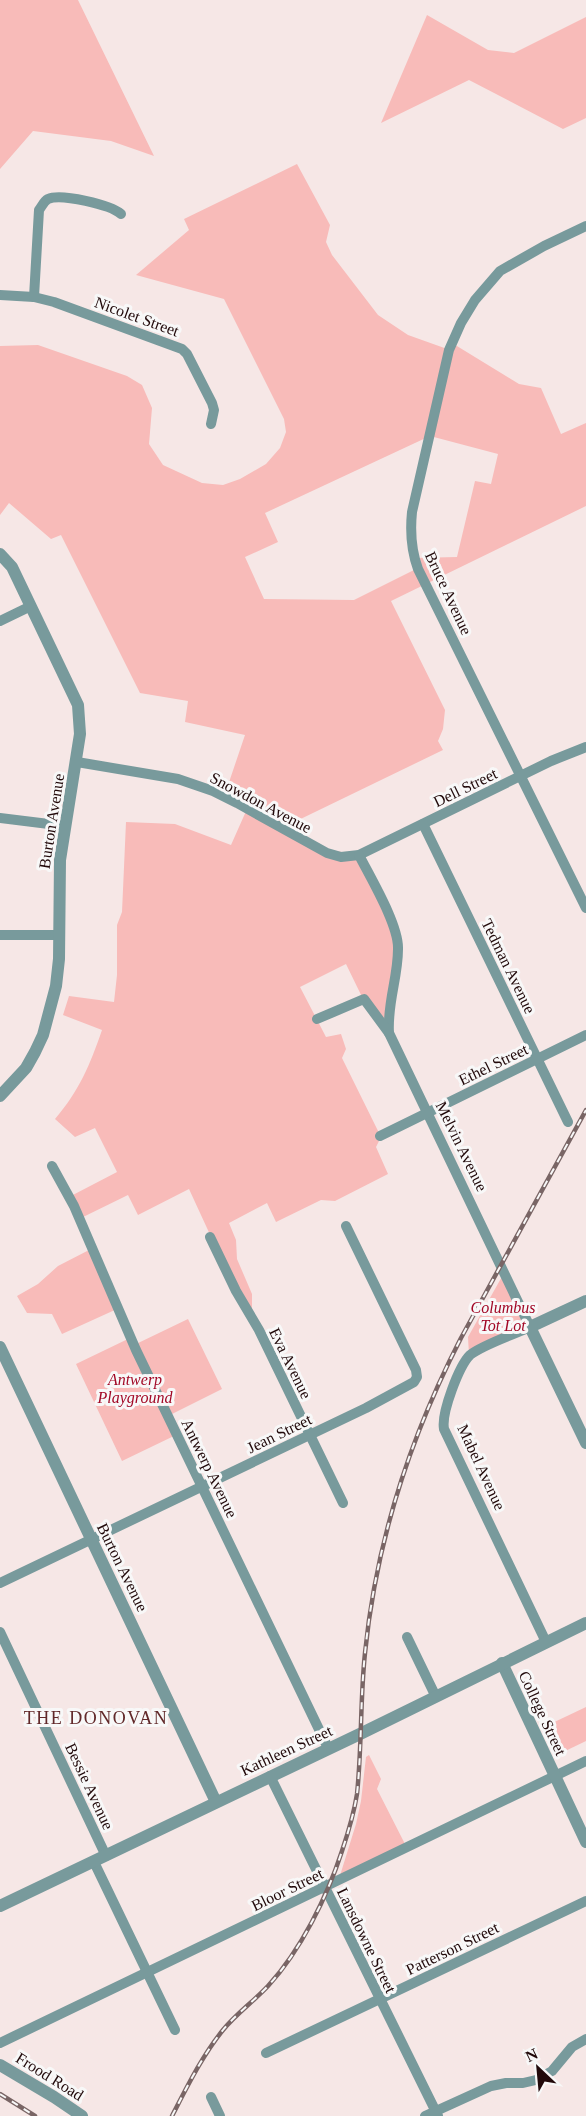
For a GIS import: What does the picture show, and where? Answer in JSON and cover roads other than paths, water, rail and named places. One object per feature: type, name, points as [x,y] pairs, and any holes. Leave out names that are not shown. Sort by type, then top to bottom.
[{"type":"street","points":[[34,297],[39,210],[46,200],[54,198],[102,204],[112,207],[121,214]]},
{"type":"street","name":"Bruce Avenue","points":[[586,226],[536,250],[500,271],[479,295],[461,323],[449,350],[412,512],[412,546],[418,569],[520,776],[582,888],[586,908]]},
{"type":"street","name":"Nicolet Street","points":[[0,295],[34,297],[54,302],[182,349],[187,354],[212,404],[214,410],[211,424]]},
{"type":"street","name":"Burton Avenue","points":[[0,554],[12,567],[78,705],[80,734],[60,868],[58,975],[43,1035],[26,1068],[0,1096]]},
{"type":"street","points":[[0,621],[31,606]]},
{"type":"street","name":"Dell Street","points":[[359,855],[520,776],[586,747]]},
{"type":"street","name":"Snowdon Avenue","points":[[77,762],[192,783],[237,803],[327,853],[341,857],[359,855]]},
{"type":"street","points":[[0,818],[65,826]]},
{"type":"street","name":"Tedman Avenue","points":[[423,824],[568,1122]]},
{"type":"street","name":"Melvin Avenue","points":[[359,855],[393,924],[398,942],[389,1009],[389,1033],[586,1443]]},
{"type":"street","points":[[0,935],[59,935]]},
{"type":"street","points":[[317,1019],[363,999],[389,1033]]},
{"type":"street","name":"Ethel Street","points":[[380,1137],[586,1035]]},
{"type":"street","name":"Antwerp Avenue","points":[[52,1166],[74,1206],[136,1350],[328,1748]]},
{"type":"street","name":"Jean Street","points":[[0,1583],[408,1387],[417,1377],[411,1360],[346,1226]]},
{"type":"street","name":"Eva Avenue","points":[[210,1237],[236,1291],[259,1330],[343,1503]]},
{"type":"street","name":"Mabel Avenue","points":[[546,1642],[444,1429],[443,1422],[446,1403],[468,1357],[586,1300]]},
{"type":"street","name":"Burton Avenue","points":[[0,1347],[216,1802]]},
{"type":"street","name":"Kathleen Street","points":[[0,1906],[586,1623]]},
{"type":"street","name":"Bessie Avenue","points":[[0,1632],[106,1856]]},
{"type":"street","points":[[407,1637],[436,1697]]},
{"type":"street","name":"College Street","points":[[502,1663],[586,1842]]},
{"type":"street","name":"Bloor Street","points":[[0,2043],[586,1761]]},
{"type":"street","name":"Lansdowne Street","points":[[270,1776],[437,2113]]},
{"type":"street","points":[[94,1862],[175,2030]]},
{"type":"street","name":"Patterson Street","points":[[266,2053],[586,1901]]},
{"type":"street","points":[[425,2116],[437,2113],[491,2086],[536,2080],[552,2071],[572,2047],[586,2039]]},
{"type":"street","name":"Frood Road","points":[[0,2065],[82,2116]]},
{"type":"street","points":[[211,2097],[220,2116]]},
{"type":"railway","points":[[172,2116],[215,2040],[234,2018],[268,1986],[302,1940],[336,1869],[353,1816],[357,1794],[363,1671],[370,1612],[377,1571],[398,1491],[426,1413],[461,1338],[586,1110]]},
{"type":"railway","points":[[0,2094],[35,2116]]},
{"type":"district","name":"THE DONOVAN","points":[[96,1718]]},
{"type":"park label","name":"Columbus Tot Lot","points":[[503,1316]]},
{"type":"park label","name":"Antwerp Playground","points":[[135,1388]]}]
